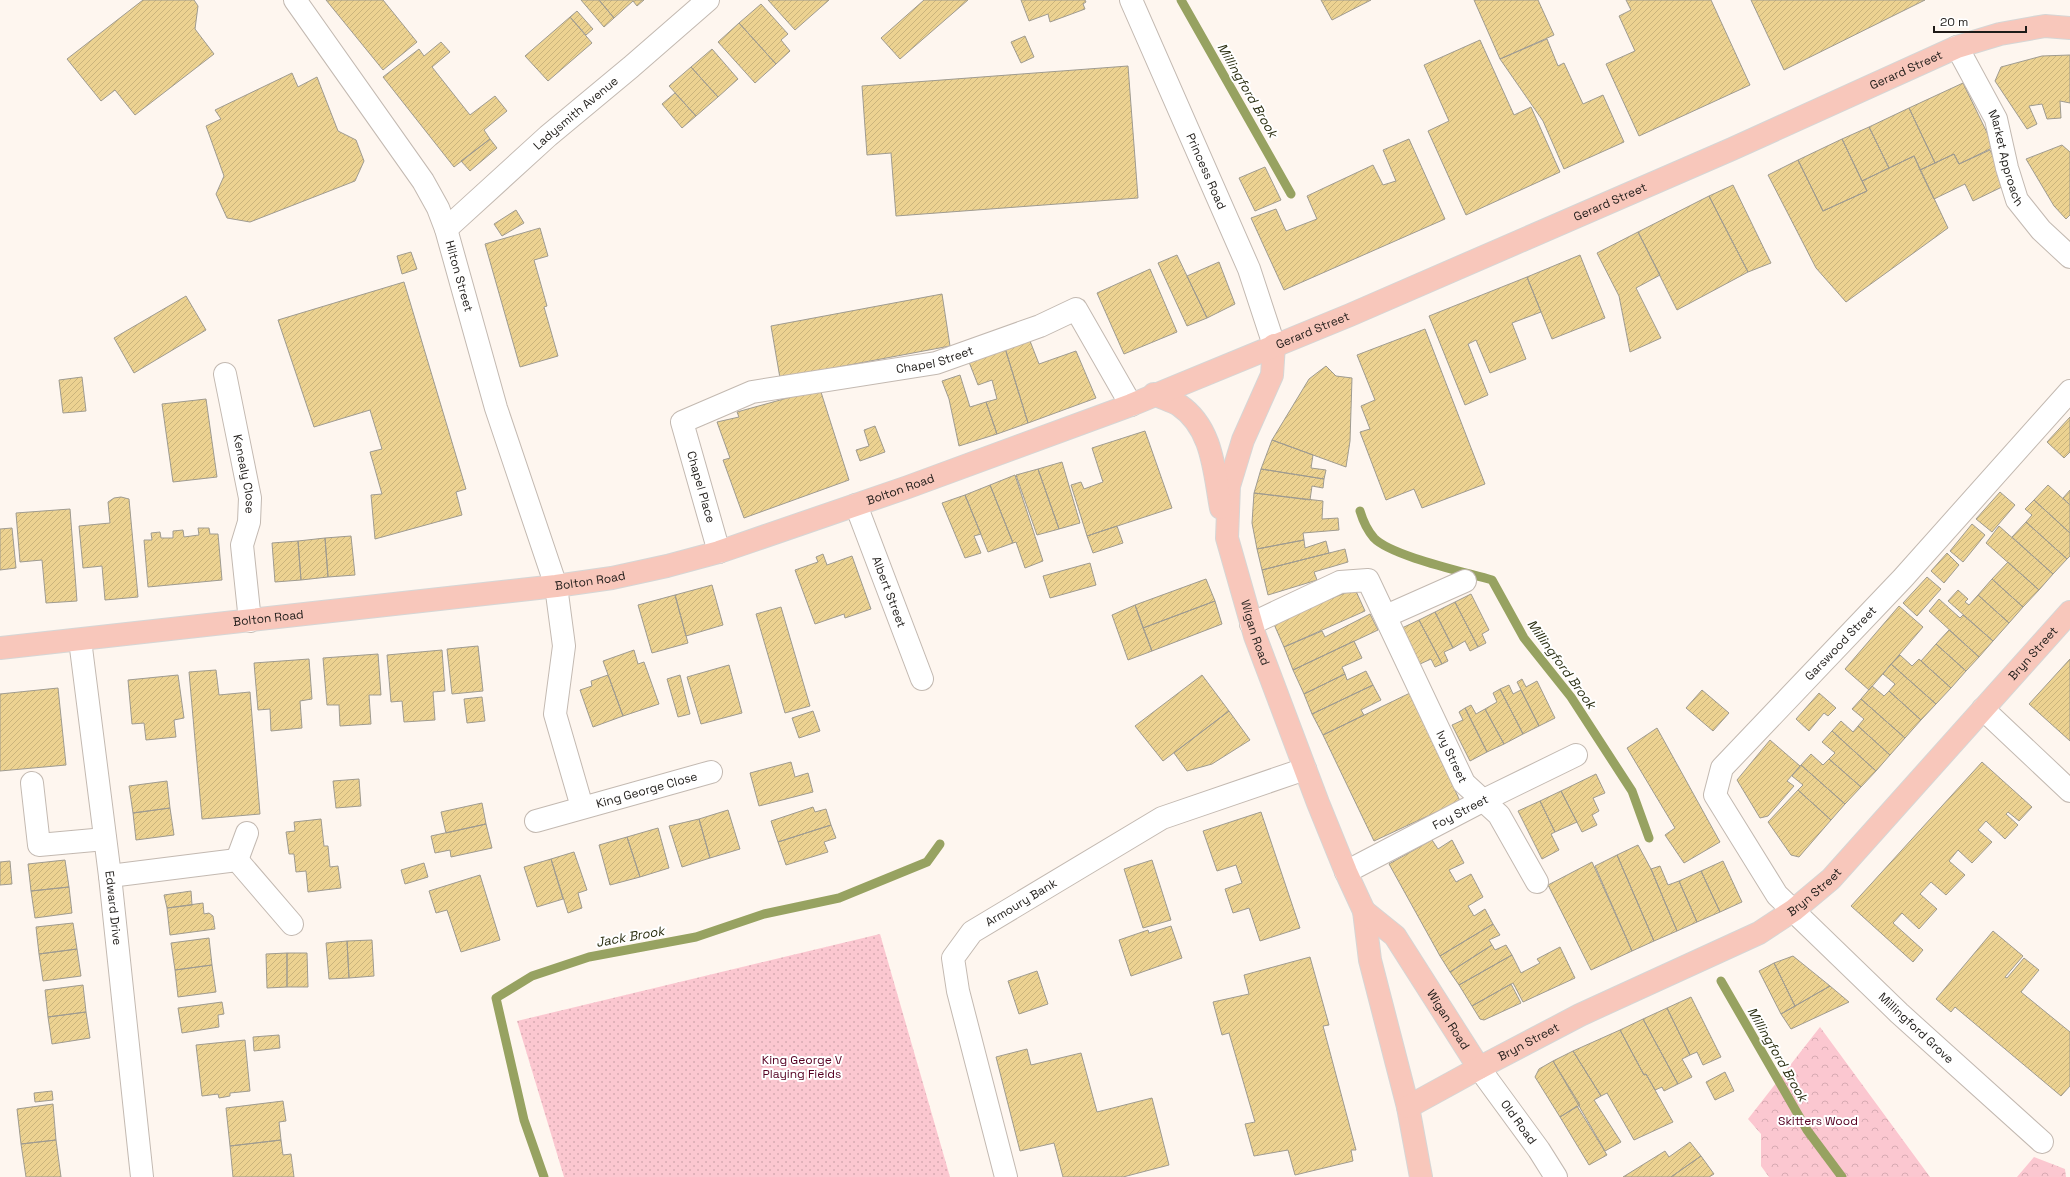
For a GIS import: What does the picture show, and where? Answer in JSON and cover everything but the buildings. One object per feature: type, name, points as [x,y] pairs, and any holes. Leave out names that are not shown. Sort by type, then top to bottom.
[{"type":"main road","name":"Gerard Street","points":[[1154,394],[1410,290],[1732,149],[1957,47],[2000,34],[2045,26],[2070,28]]},
{"type":"main road","name":"Wigan Road","points":[[1274,346],[1272,375],[1243,440],[1230,486],[1227,538],[1250,624],[1305,769],[1346,872],[1364,911],[1370,960],[1408,1107],[1421,1177]]},
{"type":"main road","name":"Bolton Road","points":[[0,648],[556,586],[619,576],[720,552],[856,505],[1131,404],[1154,394]]},
{"type":"main road","points":[[1154,394],[1179,405],[1200,424],[1208,440],[1227,538]]},
{"type":"main road","name":"Bryn Street","points":[[1479,1068],[1580,1015],[1759,933],[1794,910],[1831,879],[2070,612]]},
{"type":"main road","name":"Wigan Road","points":[[1364,911],[1395,936],[1479,1068]]},
{"type":"main road","points":[[1408,1107],[1479,1068]]},
{"type":"street","name":"Hilton Street","points":[[295,0],[423,181],[438,208],[446,229],[496,408],[556,586]]},
{"type":"street","name":"Ladysmith Avenue","points":[[446,229],[548,136],[631,68],[708,0]]},
{"type":"street","name":"Princess Road","points":[[1131,0],[1249,269],[1274,346]]},
{"type":"street","name":"Market Approach","points":[[1957,47],[1996,119],[2007,168],[2017,200],[2041,230],[2070,257]]},
{"type":"street","name":"Chapel Street","points":[[682,422],[752,392],[936,363],[1040,326],[1076,309],[1131,404]]},
{"type":"street","name":"Kenealy Close","points":[[225,374],[250,498],[249,522],[242,546],[250,621]]},
{"type":"street","name":"Garswood Street","points":[[1794,910],[1777,895],[1715,795],[1722,768],[1903,578],[2070,391]]},
{"type":"street","name":"Chapel Place","points":[[682,422],[720,552]]},
{"type":"street","name":"Albert Street","points":[[856,505],[922,678]]},
{"type":"street","name":"Ivy Street","points":[[1250,624],[1340,582],[1368,580],[1464,783],[1499,815],[1537,882]]},
{"type":"street","points":[[1386,616],[1465,581]]},
{"type":"street","name":"King George Close","points":[[556,586],[564,646],[555,714],[582,807]]},
{"type":"street","name":"Edward Drive","points":[[80,640],[110,876],[142,1177]]},
{"type":"street","points":[[1983,709],[2070,792]]},
{"type":"street","name":"Foy Street","points":[[1346,872],[1482,801],[1576,755]]},
{"type":"street","name":"Armoury Bank","points":[[1006,1177],[958,991],[952,958],[972,932],[1162,818],[1305,769]]},
{"type":"street","name":"King George Close","points":[[536,821],[711,772]]},
{"type":"street","points":[[32,783],[39,845],[105,839]]},
{"type":"street","points":[[237,860],[247,833]]},
{"type":"street","points":[[110,876],[237,860]]},
{"type":"street","points":[[237,860],[292,924]]},
{"type":"street","name":"Millingford Grove","points":[[1794,910],[1899,1013],[2042,1142]]},
{"type":"street","name":"Old Road","points":[[1479,1068],[1539,1150],[1556,1177]]},
{"type":"green space","name":"King George V Playing Fields","points":[[880,934],[950,1177],[564,1177],[517,1021]]},
{"type":"green space","name":"Skitters Wood","points":[[1820,1027],[1930,1177],[1769,1177],[1761,1166],[1761,1134],[1748,1119]]},
{"type":"green space","points":[[2034,1157],[2065,1169],[2066,1177],[2017,1177]]},
{"type":"waterway","name":"Millingford Brook","points":[[1181,0],[1291,194]]},
{"type":"waterway","name":"Millingford Brook","points":[[1360,511],[1369,532],[1383,545],[1412,557],[1492,580],[1524,638],[1571,697],[1632,791],[1649,838]]},
{"type":"waterway","name":"Jack Brook","points":[[544,1177],[524,1120],[496,998],[532,976],[589,957],[696,937],[764,914],[839,898],[927,862],[940,844]]},
{"type":"waterway","name":"Millingford Brook","points":[[1721,981],[1807,1130],[1842,1177]]}]
